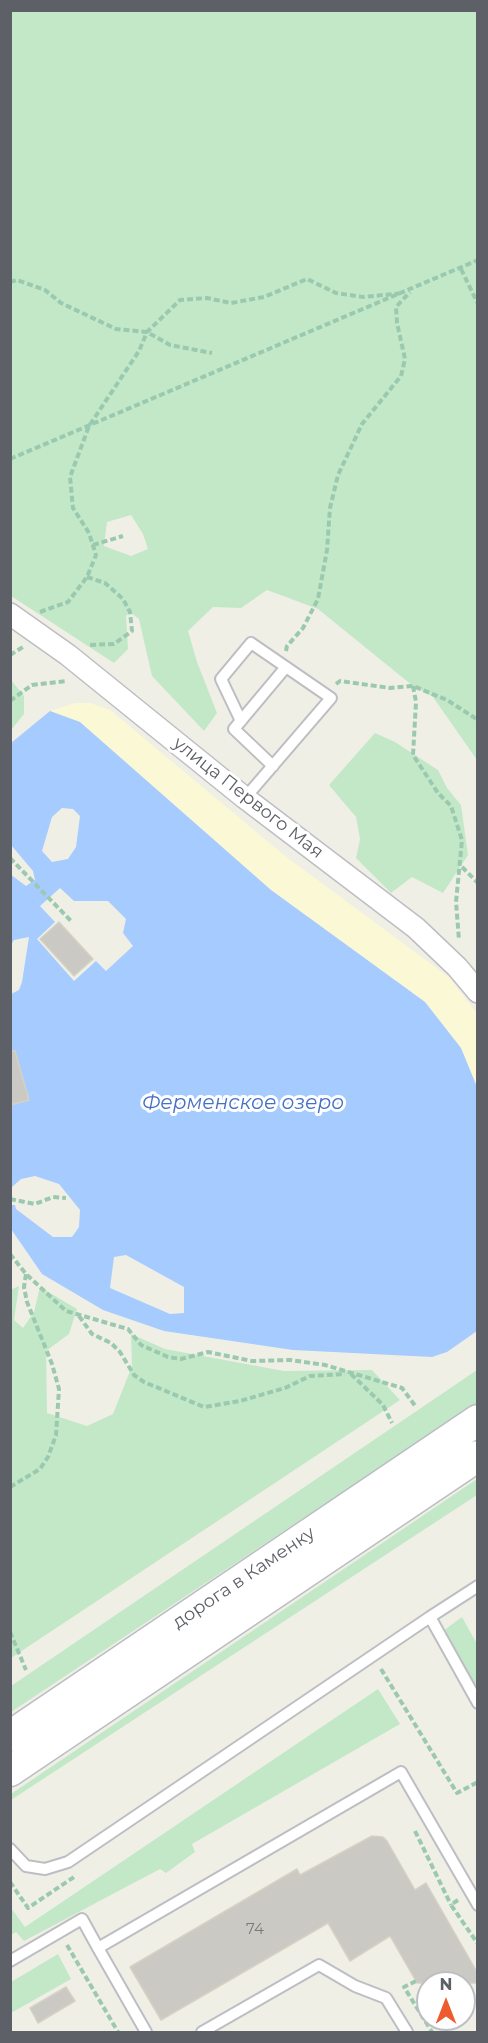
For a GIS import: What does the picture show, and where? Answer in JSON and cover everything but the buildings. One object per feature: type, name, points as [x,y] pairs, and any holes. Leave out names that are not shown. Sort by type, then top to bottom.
[{"type":"main road","name":"дорога в Каменку","points":[[10,1736],[477,1420]]},
{"type":"main road","name":"дорога в Каменку","points":[[10,1771],[477,1456]]},
{"type":"street","name":"улица Первого Мая","points":[[12,614],[68,655],[245,798],[416,928],[457,967],[477,992]]},
{"type":"lane","points":[[241,721],[221,679],[251,643],[331,698],[245,798]]},
{"type":"lane","points":[[273,766],[234,729],[286,667]]},
{"type":"lane","points":[[10,1849],[26,1866],[45,1869],[68,1862],[430,1617],[476,1590]]},
{"type":"lane","points":[[430,1617],[477,1703]]},
{"type":"lane","points":[[98,1948],[401,1772],[477,1905]]},
{"type":"lane","points":[[10,1961],[82,1919],[146,2032]]},
{"type":"lane","points":[[202,2032],[319,1965],[355,1986],[386,1998],[407,2032]]},
{"type":"path","points":[[10,459],[461,269],[477,260]]},
{"type":"path","points":[[461,269],[477,304]]},
{"type":"path","points":[[12,614],[45,612],[68,602],[87,577],[96,555],[74,508],[70,477],[90,426],[139,351],[147,332],[180,300],[207,298],[231,303],[264,297],[306,279],[336,293],[363,297],[404,293]]},
{"type":"path","points":[[10,282],[17,280],[45,290],[61,303],[116,329],[147,332],[170,345],[212,353]]},
{"type":"path","points":[[286,667],[286,646],[303,628],[318,599],[327,550],[326,532],[338,475],[362,424],[401,376],[405,359],[396,307],[412,289]]},
{"type":"path","points":[[93,545],[123,536]]},
{"type":"path","points":[[68,655],[86,645],[114,644],[132,631],[130,612],[123,599],[105,583],[87,577]]},
{"type":"path","points":[[10,701],[32,685],[98,679]]},
{"type":"path","points":[[322,692],[340,681],[390,688],[413,686],[447,700],[477,720]]},
{"type":"path","points":[[413,686],[416,702],[413,754],[438,793],[451,806],[462,840],[462,866],[456,902],[457,967]]},
{"type":"path","points":[[10,858],[71,921]]},
{"type":"path","points":[[462,866],[477,883]]},
{"type":"path","points":[[10,1199],[35,1204],[53,1197],[66,1198]]},
{"type":"path","points":[[10,1254],[26,1274],[60,1307],[78,1315],[128,1329],[141,1345],[168,1357],[181,1359],[208,1352],[252,1361],[290,1360],[325,1365],[348,1374],[402,1388],[416,1407]]},
{"type":"path","points":[[10,1487],[40,1468],[48,1457],[56,1436],[59,1389],[52,1364],[27,1302],[24,1287],[26,1274]]},
{"type":"path","points":[[78,1315],[92,1334],[111,1343],[120,1352],[134,1375],[144,1382],[204,1407],[240,1401],[268,1391],[285,1388],[310,1376],[348,1374],[371,1391],[383,1405],[392,1423]]},
{"type":"path","points":[[10,1632],[26,1670]]},
{"type":"path","points":[[373,1675],[383,1668],[457,1793],[477,1782]]},
{"type":"path","points":[[411,1821],[451,1905]]},
{"type":"path","points":[[10,1882],[28,1908],[77,1875]]},
{"type":"path","points":[[59,1932],[118,2032]]},
{"type":"path","points":[[416,1981],[404,1987],[416,2006]]},
{"type":"green space","points":[[10,11],[477,11],[477,760],[433,697],[413,686],[318,609],[267,590],[241,608],[213,607],[188,631],[197,662],[217,713],[204,731],[152,676],[139,619],[130,612],[126,616],[128,649],[114,663],[11,596]],"holes":[[[131,515],[143,534],[148,549],[131,556],[104,546],[107,522]]]},
{"type":"green space","points":[[11,680],[24,696],[24,714],[11,730]]},
{"type":"green space","points":[[375,733],[395,742],[438,770],[447,788],[461,805],[468,855],[443,893],[412,877],[391,893],[356,858],[360,839],[356,817],[329,785]]},
{"type":"green space","points":[[19,1286],[14,1320],[23,1328],[34,1312],[40,1287],[77,1309],[69,1334],[46,1351],[47,1413],[87,1426],[113,1414],[132,1366],[131,1334],[165,1349],[284,1371],[372,1370],[400,1400],[11,1658],[10,1290]]},
{"type":"green space","points":[[477,1370],[477,1403],[11,1712],[11,1686]]},
{"type":"green space","points":[[477,1479],[477,1495],[11,1800],[11,1794]]},
{"type":"green space","points":[[462,1617],[477,1644],[477,1689],[443,1631]]},
{"type":"green space","points":[[378,1689],[400,1724],[192,1844],[195,1852],[166,1873],[160,1869],[24,1941],[16,1932],[11,1935],[11,1908],[25,1927]]},
{"type":"green space","points":[[58,1954],[71,1979],[11,2013],[11,1982]]},
{"type":"sand","points":[[75,703],[90,703],[110,710],[285,856],[450,978],[477,1014],[477,1087],[461,1048],[425,1002],[271,890],[80,722],[50,711]]},
{"type":"water","name":"Ферменское озеро","points":[[50,711],[80,722],[271,890],[425,1002],[461,1048],[477,1087],[477,1331],[447,1352],[432,1357],[293,1350],[164,1331],[103,1310],[42,1274],[11,1229],[11,1205],[15,1205],[16,1209],[53,1237],[72,1237],[79,1227],[80,1210],[59,1184],[35,1176],[21,1179],[12,1187],[11,1194],[11,994],[19,990],[22,982],[29,937],[14,940],[11,945],[10,874],[26,886],[35,880],[33,871],[11,845],[11,743]],"holes":[[[62,808],[73,809],[80,816],[76,847],[68,859],[52,862],[42,851],[52,817]],[[60,888],[74,901],[108,901],[126,919],[123,933],[133,946],[106,971],[96,961],[74,981],[37,939],[55,922],[40,906]],[[126,1255],[184,1287],[184,1313],[170,1314],[110,1288],[114,1257]]]}]
